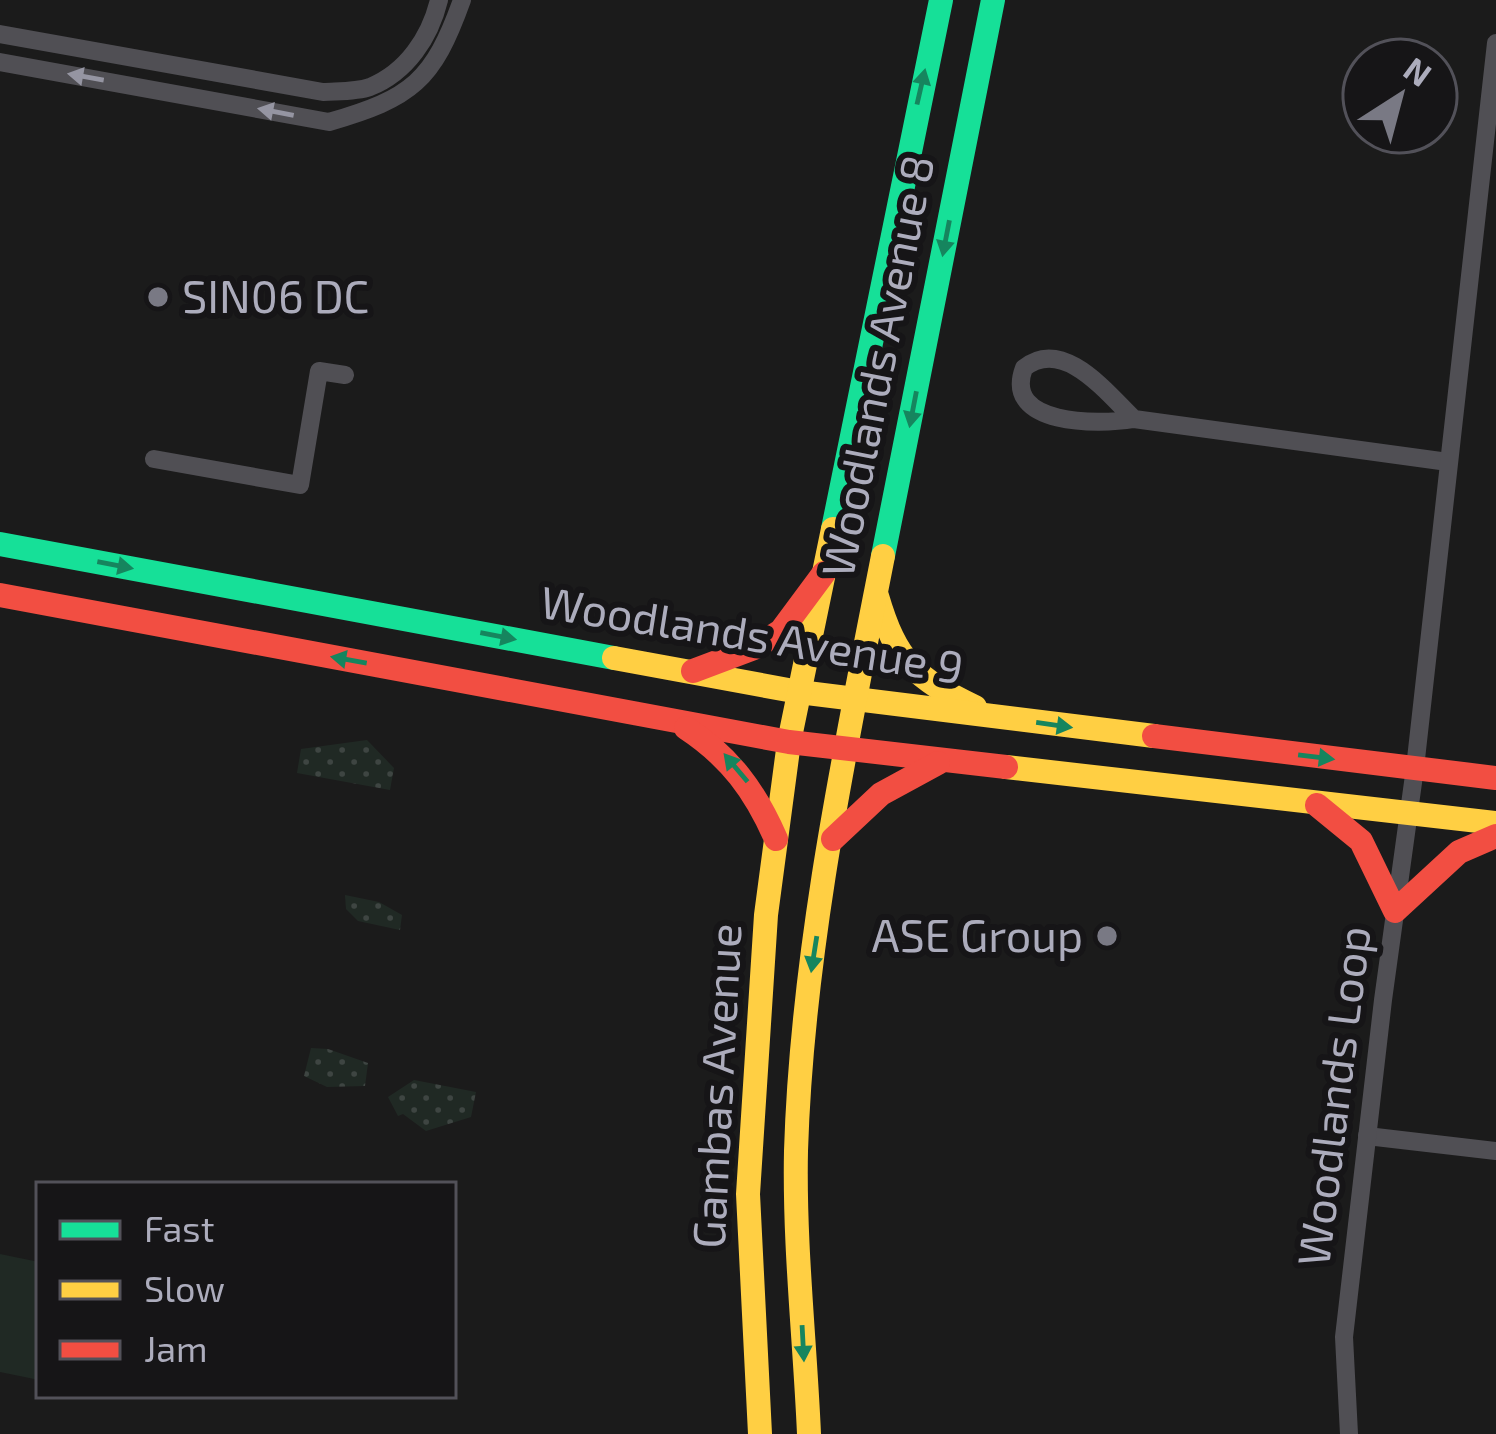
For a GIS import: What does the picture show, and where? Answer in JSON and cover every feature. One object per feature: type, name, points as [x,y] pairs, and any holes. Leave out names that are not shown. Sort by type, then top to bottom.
[{"type":"main road","name":"Woodlands Avenue 8","points":[[789,742],[941,0]]},
{"type":"main road","name":"Woodlands Avenue 8","points":[[849,750],[993,0]]},
{"type":"main road","name":"Woodlands Avenue 9","points":[[0,544],[799,692],[1496,778]]},
{"type":"main road","points":[[691,672],[754,648],[781,631],[824,573]]},
{"type":"main road","points":[[876,594],[889,642],[908,668],[932,686],[994,717]]},
{"type":"main road","name":"Woodlands Avenue 9","points":[[0,595],[789,742],[1496,823]]},
{"type":"main road","points":[[670,719],[720,749],[737,767],[757,794],[776,839]]},
{"type":"main road","name":"Gambas Avenue","points":[[760,1434],[748,1194],[755,1046],[789,742]]},
{"type":"main road","name":"Gambas Avenue","points":[[809,1434],[796,1154],[807,998],[849,750]]},
{"type":"main road","points":[[833,839],[902,778],[946,760]]},
{"type":"main road","points":[[1310,800],[1361,841],[1395,911],[1459,852],[1496,836]]},
{"type":"street","points":[[0,34],[322,92],[368,88],[403,68],[433,26],[439,0]]},
{"type":"street","points":[[0,62],[329,122],[379,107],[424,77],[446,46],[462,0]]},
{"type":"street","name":"Woodlands Loop","points":[[1349,1434],[1345,1336],[1496,44]]},
{"type":"street","points":[[1134,419],[1088,375],[1066,362],[1050,356],[1036,358],[1024,368],[1020,393],[1024,402],[1042,413],[1106,424],[1134,419],[1448,462]]},
{"type":"street","points":[[154,459],[300,485],[319,371],[344,375]]},
{"type":"street","points":[[1367,1136],[1496,1151]]},
{"type":"shaded area","points":[[367,740],[394,768],[390,790],[297,773],[301,749]]},
{"type":"shaded area","points":[[345,895],[379,902],[402,915],[400,930],[358,921],[346,909]]},
{"type":"shaded area","points":[[311,1048],[368,1063],[365,1086],[327,1087],[304,1076]]},
{"type":"shaded area","points":[[414,1080],[476,1092],[471,1117],[426,1131],[403,1114],[398,1116],[388,1097]]},
{"type":"shaded area","points":[[0,1254],[36,1261],[36,1379],[0,1372]]},
{"type":"traffic: fast","points":[[833,529],[941,0]]},
{"type":"traffic: fast","points":[[883,556],[993,0]]},
{"type":"traffic: fast","points":[[0,544],[614,658]]},
{"type":"traffic: slow","points":[[760,1434],[748,1194],[766,915],[789,742],[833,529]]},
{"type":"traffic: slow","points":[[809,1434],[797,1222],[800,1077],[816,927],[883,556]]},
{"type":"traffic: slow","points":[[877,596],[892,637],[911,665],[937,687],[975,707]]},
{"type":"traffic: slow","points":[[614,658],[799,692],[1154,736]]},
{"type":"traffic: slow","points":[[1006,767],[1496,823]]},
{"type":"traffic: jam","points":[[693,671],[754,648],[781,631],[824,573]]},
{"type":"traffic: jam","points":[[0,595],[789,742],[1006,767]]},
{"type":"traffic: jam","points":[[686,728],[740,776],[776,839]]},
{"type":"traffic: jam","points":[[1154,736],[1496,778]]},
{"type":"traffic: jam","points":[[833,839],[881,794],[938,763]]},
{"type":"traffic: jam","points":[[1317,805],[1361,841],[1395,911],[1459,852],[1496,836]]},
{"type":"place","name":"SIN06 DC","points":[[158,297]]},
{"type":"place","name":"ASE Group","points":[[1107,936]]}]
